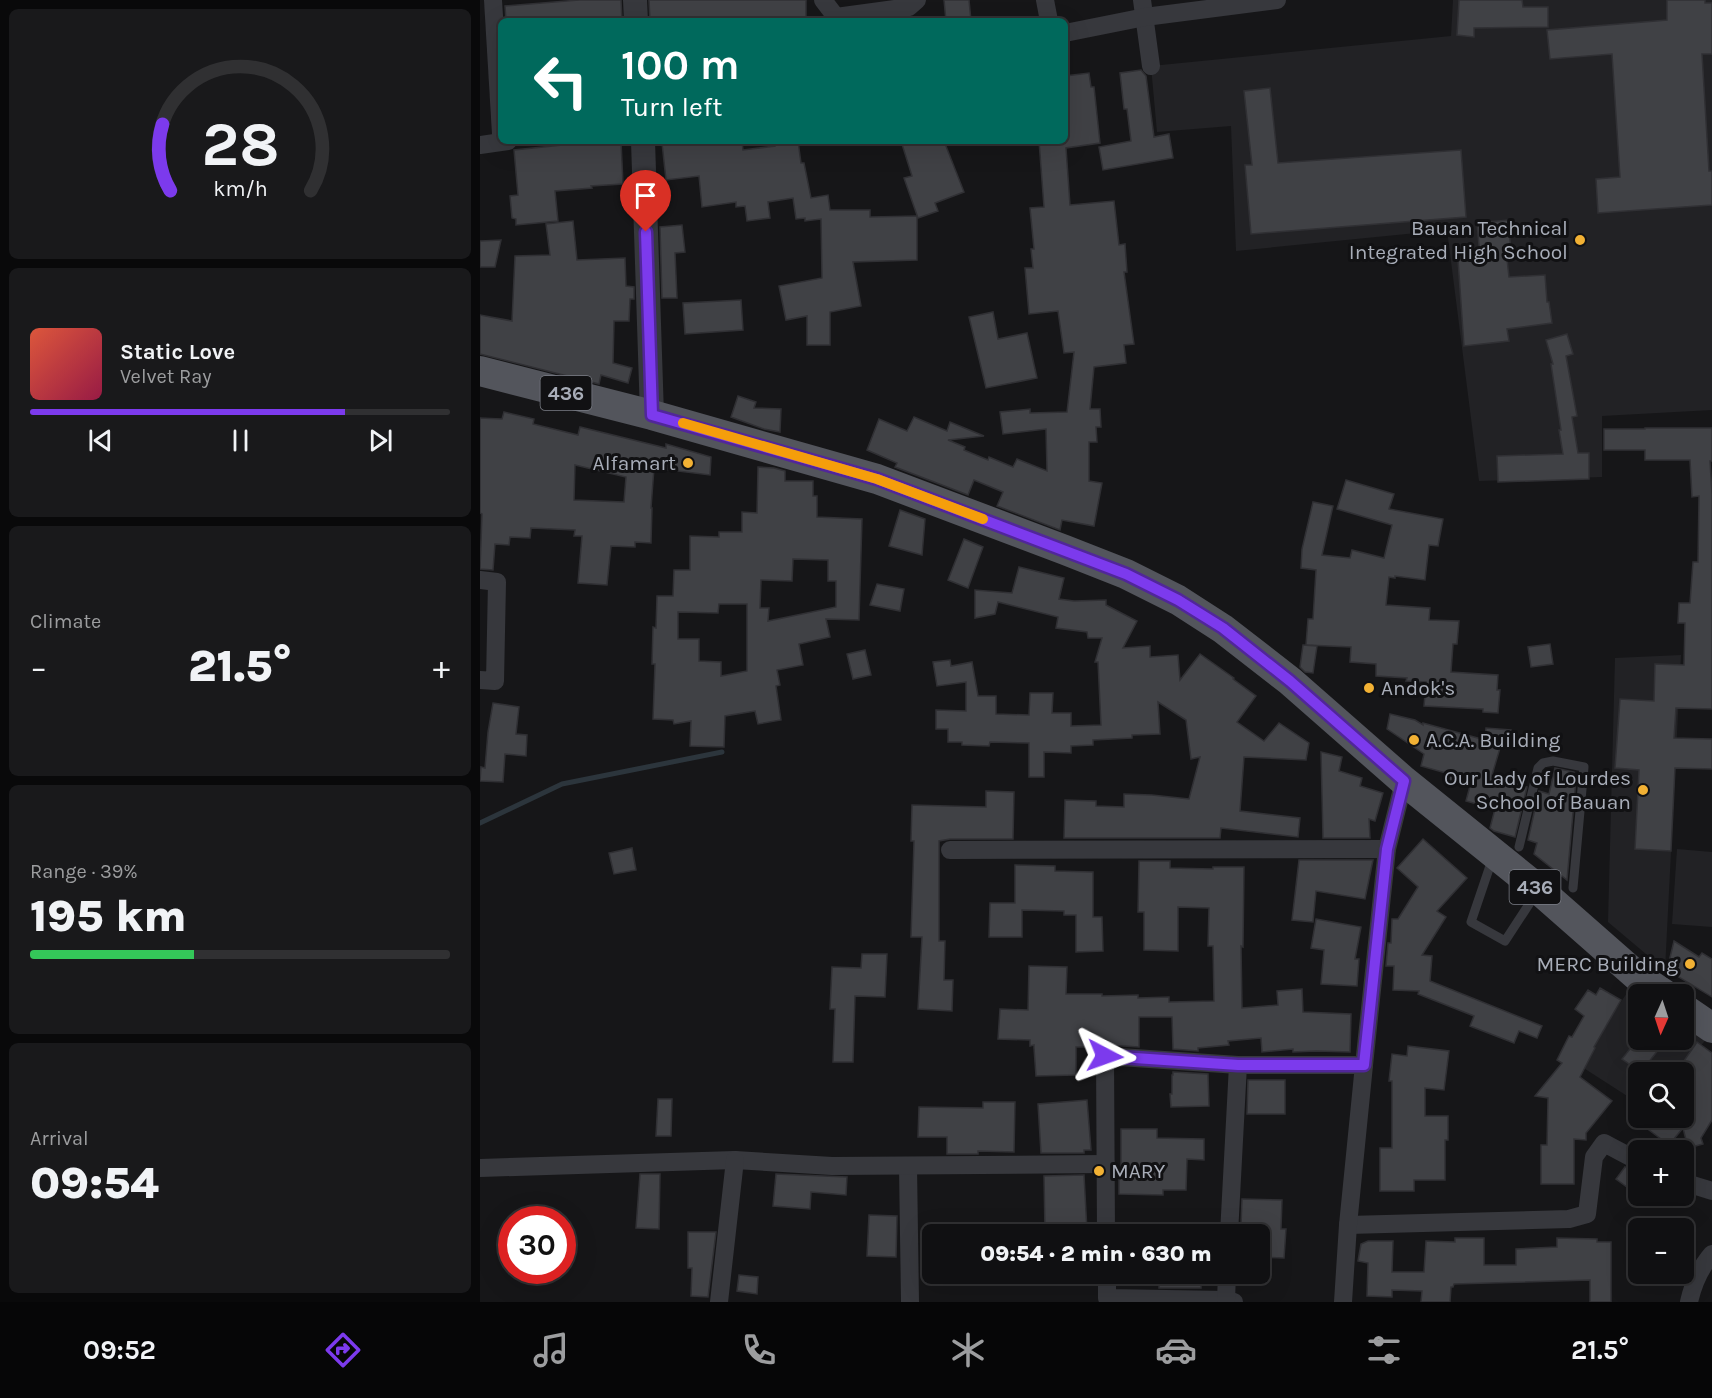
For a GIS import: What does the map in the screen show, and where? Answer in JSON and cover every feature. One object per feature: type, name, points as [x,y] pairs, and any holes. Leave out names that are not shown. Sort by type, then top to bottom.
[{"type":"main road","name":"436","points":[[480,371],[652,415],[877,479],[1126,574],[1178,600],[1223,628],[1290,681],[1404,781],[1506,851],[1538,890],[1649,984]]},
{"type":"main road","points":[[1694,1016],[1712,1028]]},
{"type":"street","points":[[493,0],[498,70]]},
{"type":"street","points":[[635,0],[636,18]]},
{"type":"street","points":[[823,0],[836,16],[909,7],[917,0]]},
{"type":"street","points":[[1045,0],[1048,18]]},
{"type":"street","points":[[1068,32],[1144,9],[1277,0]]},
{"type":"street","points":[[1144,9],[1151,66]]},
{"type":"street","points":[[480,145],[498,141]]},
{"type":"street","points":[[643,144],[652,415]]},
{"type":"street","points":[[480,580],[497,582],[495,681],[480,681]]},
{"type":"street","points":[[1343,1302],[1348,1225],[1387,849],[1404,781]]},
{"type":"street","points":[[951,850],[1387,849]]},
{"type":"street","points":[[1106,1224],[1105,1056],[1238,1065],[1364,1065]]},
{"type":"street","points":[[1230,1224],[1238,1065]]},
{"type":"street","points":[[1348,1225],[1569,1219],[1587,1214],[1594,1157],[1604,1143],[1628,1156]]},
{"type":"street","points":[[480,1168],[735,1160],[832,1166],[1106,1164]]},
{"type":"street","points":[[719,1302],[735,1160]]},
{"type":"street","points":[[908,1166],[910,1302]]},
{"type":"street","points":[[1694,1185],[1712,1191]]},
{"type":"street","points":[[1689,1302],[1693,1284],[1712,1254]]},
{"type":"street","points":[[1107,1284],[1107,1298],[1230,1301],[1228,1284]]},
{"type":"lane","points":[[1538,890],[1505,941],[1471,922],[1506,851],[1538,768],[1543,763],[1554,761],[1584,767],[1573,888]]},
{"type":"shaded area","name":"Bauan Technical Integrated High School","points":[[1453,0],[1712,0],[1712,410],[1602,416],[1602,477],[1479,481],[1447,230],[1236,251],[1231,126],[1157,132],[1151,66],[1451,36]]},
{"type":"shaded area","name":"Our Lady of Lourdes School of Bauan","points":[[1681,655],[1665,970],[1608,922],[1615,658]]},
{"type":"shaded area","points":[[1677,849],[1712,852],[1712,927],[1672,924]]},
{"type":"shaded area","points":[[1628,992],[1628,1050],[1694,1050],[1694,1026],[1708,1037],[1687,1062],[1628,1062],[1628,1097],[1579,1065]]},
{"type":"building","points":[[579,0],[621,0],[622,18],[506,18],[505,6]]},
{"type":"building","points":[[649,0],[806,0],[806,18],[650,18]]},
{"type":"building","points":[[944,0],[969,0],[971,18],[946,18]]},
{"type":"building","points":[[1459,0],[1522,0],[1523,7],[1548,7],[1548,27],[1474,28],[1474,37],[1457,35]]},
{"type":"building","points":[[1667,0],[1705,0],[1705,3],[1712,3],[1712,54],[1702,54],[1709,171],[1712,171],[1712,205],[1598,213],[1596,179],[1620,177],[1612,54],[1550,59],[1547,30],[1667,20]]},
{"type":"building","points":[[1141,70],[1146,76],[1154,137],[1169,134],[1173,158],[1103,170],[1099,147],[1131,141],[1127,109],[1124,109],[1120,73]]},
{"type":"building","points":[[1089,73],[1091,87],[1094,87],[1100,143],[1066,148],[1070,205],[1114,201],[1119,245],[1125,244],[1127,272],[1124,272],[1134,344],[1124,345],[1126,363],[1094,367],[1090,409],[1100,409],[1101,427],[1096,427],[1097,442],[1089,442],[1089,481],[1102,483],[1094,526],[1062,520],[1060,530],[997,506],[1003,492],[974,480],[968,495],[895,467],[897,463],[867,450],[879,419],[907,431],[914,417],[947,431],[950,422],[984,436],[948,440],[988,460],[989,457],[1013,467],[1017,459],[1047,471],[1046,429],[1003,434],[1000,412],[1030,409],[1030,413],[1067,412],[1074,352],[1064,353],[1058,311],[1029,314],[1025,268],[1033,268],[1031,249],[1034,249],[1030,208],[1044,207],[1039,144],[1068,144],[1068,76]]},
{"type":"building","points":[[1270,88],[1278,163],[1461,150],[1466,217],[1251,234],[1245,165],[1252,165],[1244,91]]},
{"type":"building","points":[[572,144],[621,144],[623,184],[555,191],[558,221],[516,225],[516,219],[512,218],[510,196],[518,195],[514,150]]},
{"type":"building","points":[[662,144],[742,144],[743,150],[775,146],[775,144],[798,144],[811,198],[828,195],[830,210],[870,210],[870,217],[917,216],[917,260],[853,262],[861,306],[830,312],[830,345],[807,345],[807,316],[786,320],[779,286],[822,278],[821,219],[805,221],[805,218],[796,219],[793,198],[768,202],[770,218],[747,221],[745,206],[736,207],[736,202],[702,207],[699,176],[666,180]]},
{"type":"building","points":[[902,144],[945,144],[964,192],[935,203],[938,211],[918,218],[904,178],[912,176]]},
{"type":"building","points":[[1508,220],[1511,250],[1506,250],[1509,277],[1545,275],[1547,302],[1549,302],[1552,323],[1507,329],[1509,341],[1464,346],[1458,260],[1480,257],[1477,223]]},
{"type":"building","points":[[573,221],[577,260],[625,258],[626,286],[634,287],[634,299],[630,299],[629,321],[614,321],[613,363],[632,368],[628,383],[601,375],[599,384],[480,354],[480,315],[512,321],[515,256],[550,255],[546,224]]},
{"type":"building","points":[[682,225],[685,252],[675,253],[677,298],[662,298],[660,227]]},
{"type":"building","points":[[501,240],[495,267],[480,267],[480,241]]},
{"type":"building","points":[[741,300],[743,330],[685,334],[683,303]]},
{"type":"building","points":[[993,312],[998,339],[1027,333],[1037,378],[986,388],[969,317]]},
{"type":"building","points":[[1567,334],[1573,354],[1566,356],[1577,416],[1572,417],[1578,453],[1589,453],[1589,479],[1498,482],[1497,456],[1563,454],[1551,364],[1553,364],[1546,340]]},
{"type":"building","points":[[738,396],[756,402],[754,408],[781,409],[780,432],[764,429],[731,417]]},
{"type":"building","points":[[504,412],[534,419],[533,424],[578,435],[580,427],[666,448],[666,444],[711,457],[710,475],[654,468],[651,543],[635,542],[635,547],[611,546],[607,585],[578,583],[582,536],[574,536],[575,530],[531,528],[530,538],[510,537],[509,545],[495,544],[493,570],[480,569],[482,514],[480,513],[480,418],[502,419]],"holes":[[[575,465],[626,477],[624,502],[574,500]]]},
{"type":"building","points":[[1712,428],[1712,461],[1710,461],[1712,709],[1676,708],[1674,738],[1712,739],[1712,769],[1675,768],[1671,851],[1635,849],[1639,770],[1615,768],[1620,699],[1654,701],[1655,664],[1684,665],[1685,623],[1678,623],[1679,603],[1690,603],[1693,562],[1698,562],[1699,496],[1692,497],[1690,460],[1645,460],[1645,450],[1604,450],[1604,429]]},
{"type":"building","points":[[758,467],[785,471],[785,481],[813,481],[813,496],[817,496],[817,517],[862,519],[859,620],[826,619],[830,637],[799,644],[803,665],[777,670],[780,685],[776,686],[781,720],[758,724],[755,711],[725,716],[724,747],[690,746],[691,721],[674,724],[673,720],[653,719],[655,664],[652,664],[653,627],[656,628],[657,596],[673,596],[674,570],[690,570],[690,536],[719,537],[719,532],[742,532],[742,512],[757,513]],"holes":[[[793,559],[828,560],[828,581],[836,581],[836,607],[768,621],[769,608],[760,608],[761,580],[792,581]],[[719,604],[747,604],[747,671],[721,676],[721,662],[699,661],[699,639],[678,639],[678,612],[718,613]]]},
{"type":"building","points":[[1346,480],[1394,494],[1389,509],[1443,519],[1438,546],[1429,545],[1425,580],[1389,577],[1386,605],[1430,608],[1429,620],[1459,621],[1457,644],[1453,644],[1451,672],[1498,675],[1497,690],[1500,690],[1498,713],[1483,712],[1483,709],[1424,706],[1426,682],[1376,676],[1376,664],[1350,662],[1351,647],[1306,645],[1308,619],[1313,619],[1316,570],[1301,568],[1302,549],[1313,502],[1333,506],[1322,555],[1350,558],[1352,550],[1384,558],[1392,525],[1337,509]]},
{"type":"building","points":[[900,510],[925,519],[922,555],[889,546]]},
{"type":"building","points":[[964,539],[983,547],[968,588],[948,580]]},
{"type":"building","points":[[1019,567],[1064,578],[1059,599],[1106,600],[1106,605],[1137,621],[1123,648],[1150,646],[1150,657],[1178,655],[1180,680],[1200,654],[1234,678],[1256,696],[1237,722],[1264,741],[1279,723],[1309,743],[1306,760],[1244,757],[1240,811],[1300,818],[1298,837],[1221,828],[1220,838],[1064,838],[1065,800],[1096,801],[1096,806],[1124,807],[1124,794],[1189,799],[1200,757],[1191,759],[1186,720],[1158,702],[1160,734],[1093,740],[1093,745],[1071,746],[1071,753],[1044,752],[1044,777],[1029,777],[1029,743],[990,742],[989,746],[948,742],[948,729],[936,729],[936,710],[966,711],[966,682],[937,686],[933,662],[950,660],[951,666],[972,662],[978,696],[996,696],[996,714],[1029,715],[1030,693],[1053,693],[1052,713],[1071,713],[1071,726],[1101,725],[1098,662],[1095,662],[1102,638],[1088,638],[1087,632],[1056,628],[1058,617],[998,602],[995,614],[975,618],[975,590],[1012,593]]},
{"type":"building","points":[[877,584],[904,589],[900,611],[870,605]]},
{"type":"building","points":[[1550,644],[1553,664],[1531,667],[1528,647]]},
{"type":"building","points":[[1303,645],[1317,646],[1313,673],[1305,672],[1300,667]]},
{"type":"building","points":[[865,650],[871,675],[853,679],[847,654]]},
{"type":"building","points":[[493,703],[519,707],[516,734],[527,735],[526,756],[505,754],[503,782],[480,781],[481,767],[485,768]]},
{"type":"building","points":[[1390,714],[1415,720],[1423,725],[1423,723],[1485,740],[1486,728],[1511,730],[1510,749],[1500,748],[1492,775],[1527,787],[1515,837],[1490,828],[1495,809],[1466,801],[1470,786],[1445,779],[1446,773],[1421,766],[1424,754],[1387,729]]},
{"type":"building","points":[[1321,752],[1342,757],[1339,771],[1362,778],[1360,786],[1383,793],[1375,821],[1369,819],[1370,838],[1323,838]]},
{"type":"building","points":[[1555,768],[1574,772],[1574,779],[1576,779],[1567,880],[1534,854],[1537,843],[1528,840],[1539,791],[1549,794]]},
{"type":"building","points":[[986,791],[1014,792],[1013,839],[939,841],[939,941],[945,941],[944,980],[953,980],[952,1011],[918,1009],[922,937],[911,937],[914,841],[911,841],[912,805],[986,807]]},
{"type":"building","points":[[1423,839],[1467,878],[1437,911],[1446,917],[1422,955],[1432,956],[1430,981],[1542,1026],[1537,1038],[1519,1031],[1514,1043],[1470,1026],[1474,1016],[1418,994],[1419,991],[1393,990],[1394,966],[1386,966],[1388,943],[1391,943],[1392,919],[1398,919],[1418,887],[1397,868]]},
{"type":"building","points":[[632,848],[636,870],[614,874],[609,853]]},
{"type":"building","points":[[1299,860],[1373,860],[1365,899],[1316,891],[1313,922],[1292,920]]},
{"type":"building","points":[[1139,861],[1170,861],[1170,868],[1244,867],[1243,947],[1241,946],[1242,1008],[1278,1005],[1277,991],[1302,989],[1303,1012],[1351,1014],[1350,1052],[1293,1052],[1293,1049],[1262,1052],[1261,1038],[1228,1041],[1229,1045],[1198,1048],[1198,1051],[1173,1049],[1172,1017],[1139,1017],[1139,1047],[1106,1045],[1076,1047],[1076,1075],[1036,1076],[1034,1045],[1030,1046],[1030,1040],[998,1039],[1000,1009],[1028,1010],[1029,966],[1067,967],[1066,994],[1138,995],[1138,998],[1169,997],[1169,1002],[1214,1001],[1213,946],[1208,946],[1209,908],[1178,907],[1178,951],[1144,950],[1144,912],[1138,912]]},
{"type":"building","points":[[1015,865],[1055,866],[1055,871],[1093,872],[1093,917],[1102,917],[1103,951],[1076,952],[1076,915],[1064,915],[1064,911],[1022,910],[1022,937],[989,937],[990,903],[1015,903]]},
{"type":"building","points":[[1316,919],[1361,927],[1355,959],[1359,959],[1357,986],[1321,984],[1324,950],[1311,948]]},
{"type":"building","name":"MERC Building","points":[[1674,941],[1699,957],[1702,953],[1712,959],[1712,997],[1694,984],[1667,970]]},
{"type":"building","points":[[862,954],[887,954],[885,997],[855,996],[853,1062],[833,1062],[835,1009],[830,1009],[832,967],[861,968]]},
{"type":"building","points":[[1600,988],[1621,1000],[1580,1077],[1612,1101],[1586,1133],[1586,1140],[1574,1139],[1574,1184],[1541,1184],[1541,1145],[1547,1145],[1548,1098],[1535,1096],[1562,1063],[1557,1060],[1569,1036],[1572,1037],[1584,1016],[1575,1009],[1588,990],[1596,995]]},
{"type":"building","points":[[1697,1042],[1712,1053],[1712,1120],[1701,1138],[1703,1144],[1694,1146],[1694,1140],[1686,1140],[1683,1128],[1694,1128],[1694,1062],[1683,1062],[1691,1050],[1694,1050]]},
{"type":"building","points":[[1408,1046],[1449,1051],[1444,1090],[1425,1088],[1425,1116],[1448,1116],[1448,1140],[1445,1140],[1445,1180],[1414,1180],[1414,1191],[1380,1191],[1380,1148],[1392,1148],[1392,1081],[1389,1081],[1392,1054],[1407,1056]]},
{"type":"building","points":[[1629,1050],[1658,1050],[1649,1062],[1628,1063],[1622,1059]]},
{"type":"building","points":[[1173,1072],[1208,1074],[1209,1106],[1171,1107]]},
{"type":"building","points":[[1248,1080],[1285,1080],[1285,1114],[1247,1114]]},
{"type":"building","points":[[658,1099],[672,1099],[671,1136],[656,1136]]},
{"type":"building","points":[[1087,1100],[1091,1150],[1084,1150],[1084,1153],[1041,1153],[1038,1104]]},
{"type":"building","points":[[983,1102],[1015,1102],[1014,1152],[978,1151],[978,1154],[947,1154],[947,1137],[918,1137],[919,1107],[983,1108]]},
{"type":"building","points":[[1646,1128],[1683,1128],[1673,1140],[1662,1140]]},
{"type":"building","points":[[1121,1129],[1157,1129],[1157,1138],[1204,1139],[1204,1160],[1187,1159],[1186,1190],[1163,1190],[1163,1195],[1119,1194]]},
{"type":"building","points":[[1625,1167],[1628,1168],[1628,1188],[1616,1179]]},
{"type":"building","points":[[640,1174],[660,1174],[659,1229],[636,1228]]},
{"type":"building","points":[[776,1174],[847,1177],[846,1195],[811,1192],[810,1209],[773,1206]]},
{"type":"building","points":[[1084,1175],[1087,1224],[1045,1224],[1044,1176]]},
{"type":"building","points":[[1242,1199],[1282,1200],[1281,1229],[1286,1229],[1284,1258],[1270,1257],[1270,1224],[1241,1224]]},
{"type":"building","points":[[869,1215],[897,1216],[896,1257],[867,1256]]},
{"type":"building","points":[[688,1232],[716,1232],[708,1297],[691,1296],[692,1268],[688,1268]]},
{"type":"building","points":[[1455,1238],[1484,1238],[1484,1265],[1516,1265],[1516,1249],[1557,1247],[1557,1238],[1597,1239],[1597,1242],[1611,1242],[1611,1302],[1590,1302],[1590,1280],[1454,1284],[1451,1287],[1450,1302],[1421,1302],[1422,1291],[1392,1290],[1392,1297],[1367,1296],[1368,1263],[1358,1261],[1361,1244],[1368,1241],[1393,1241],[1392,1272],[1424,1272],[1426,1241],[1455,1242]]},
{"type":"building","points":[[739,1275],[758,1277],[757,1294],[737,1291]]},
{"type":"building","points":[[1159,1284],[1201,1284],[1201,1288],[1159,1288]]},
{"type":"waterway","points":[[480,823],[562,784],[722,752]]},
{"type":"slow traffic","points":[[683,423],[877,479],[983,519]]},
{"type":"place","name":"Bauan Technical Integrated High School","points":[[1580,240]]},
{"type":"place","name":"Alfamart","points":[[688,463]]},
{"type":"place","name":"Andok's","points":[[1369,688]]},
{"type":"place","name":"A.C.A. Building","points":[[1414,740]]},
{"type":"place","name":"Our Lady of Lourdes School of Bauan","points":[[1643,790]]},
{"type":"place","name":"MERC Building","points":[[1690,964]]},
{"type":"place","name":"MARY","points":[[1099,1171]]},
{"type":"route","points":[[646,232],[652,415],[877,479],[1126,574],[1178,600],[1223,628],[1290,681],[1404,781],[1387,849],[1364,1065],[1238,1065],[1105,1056]]}]
